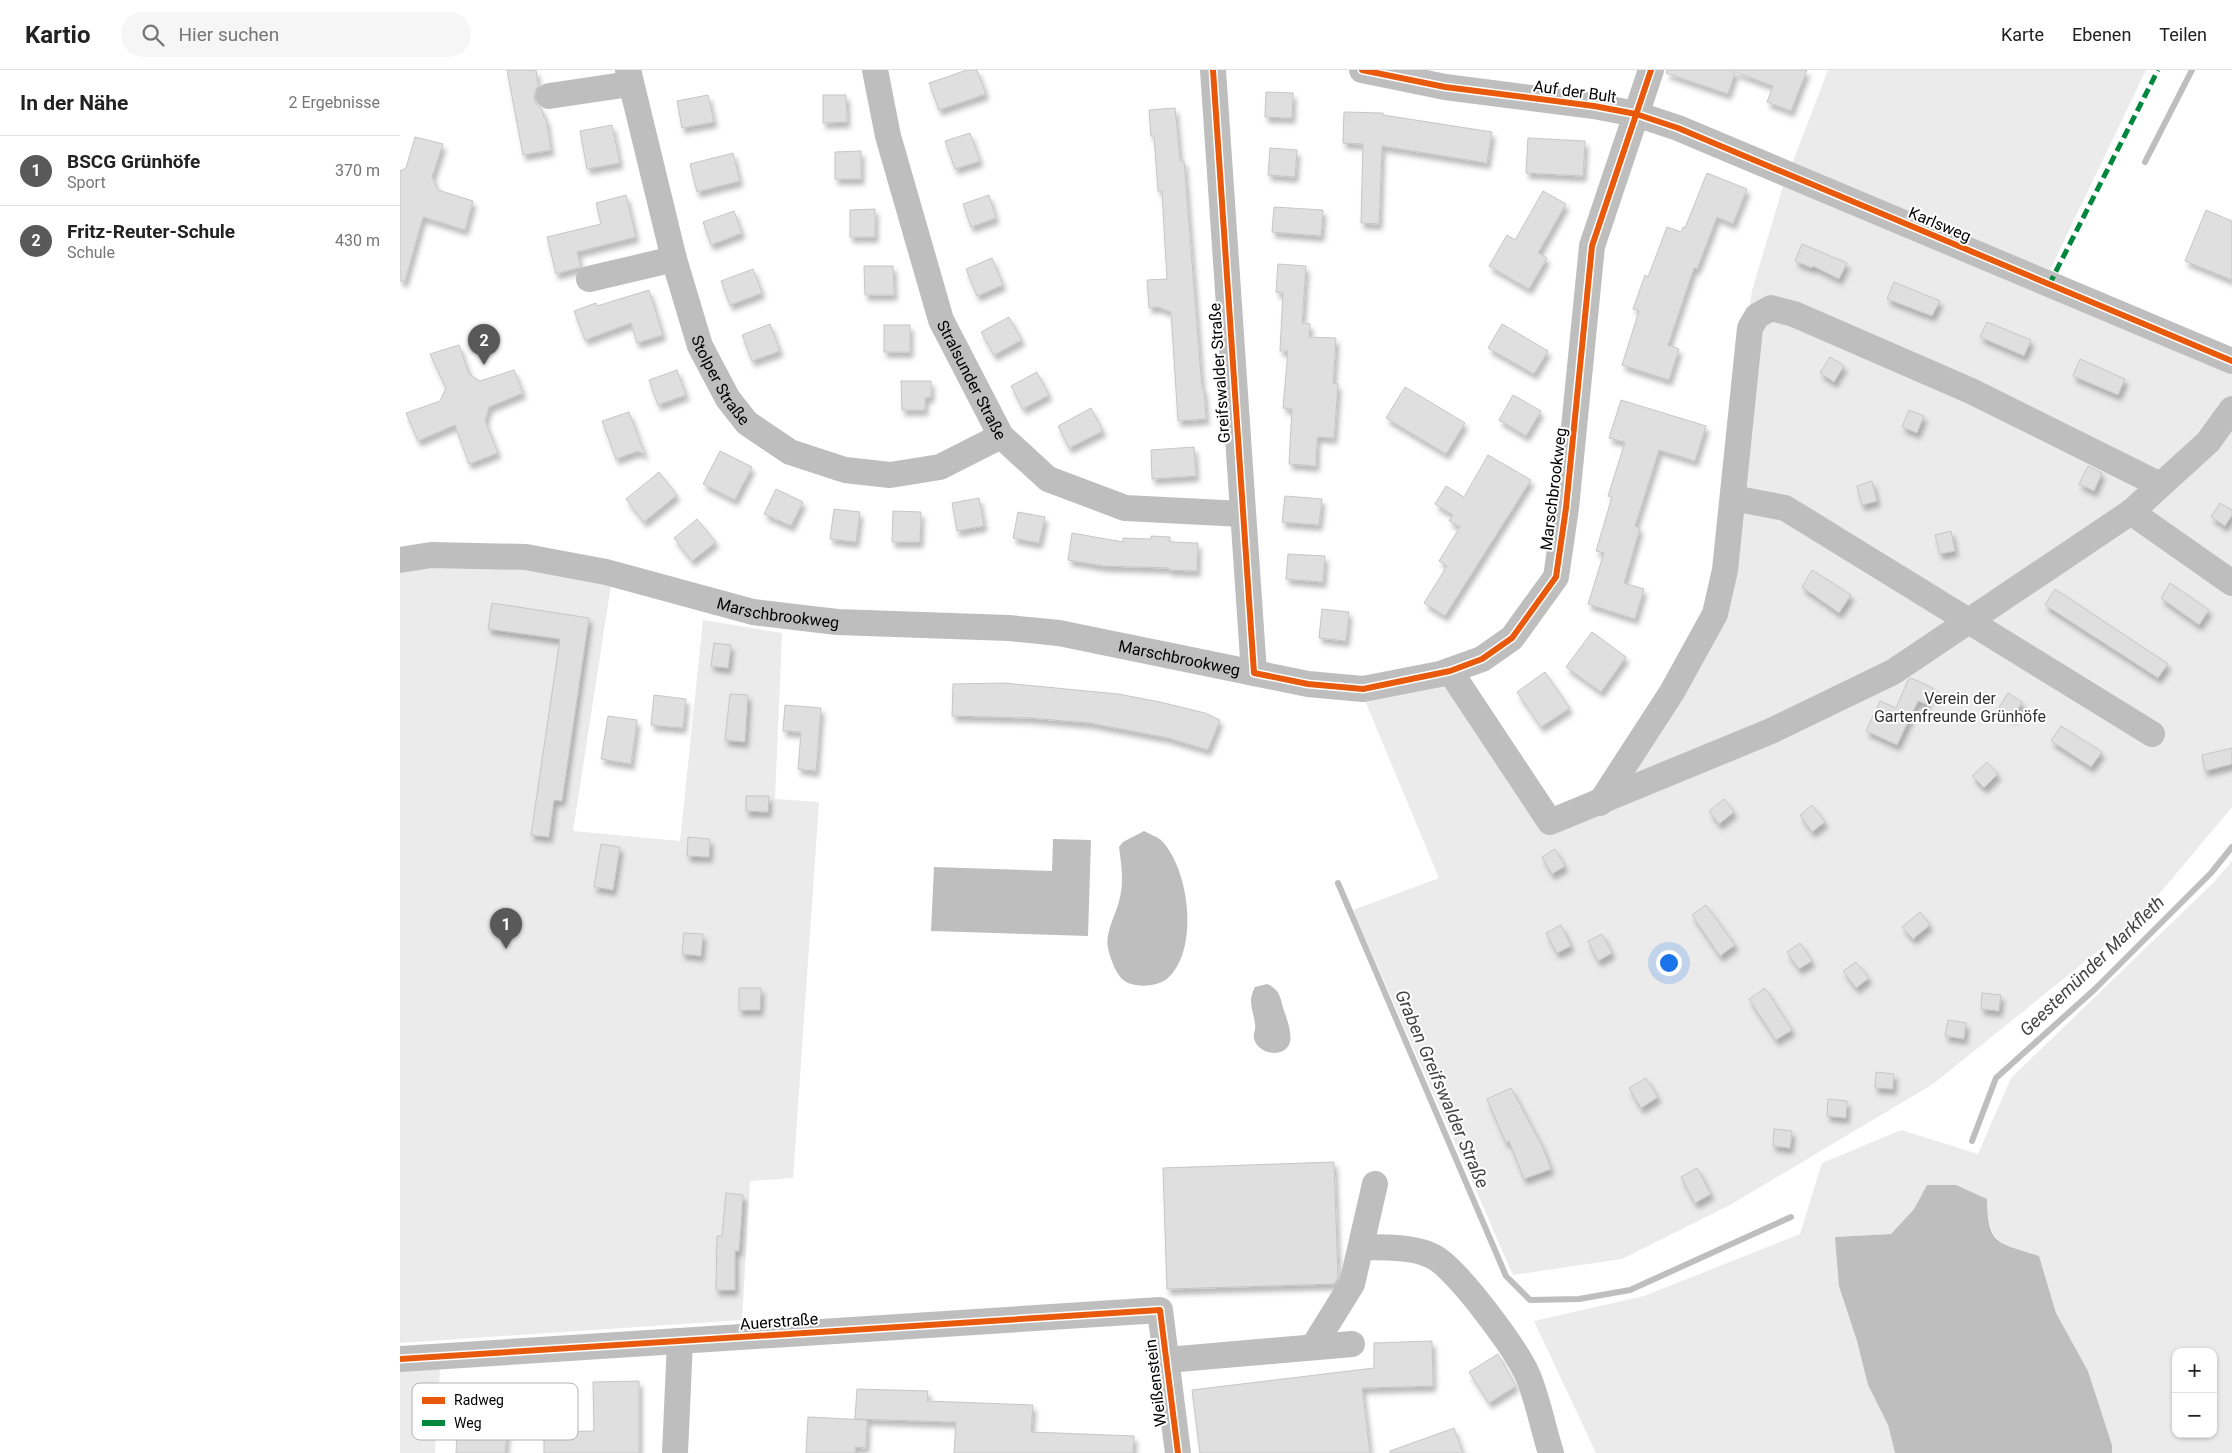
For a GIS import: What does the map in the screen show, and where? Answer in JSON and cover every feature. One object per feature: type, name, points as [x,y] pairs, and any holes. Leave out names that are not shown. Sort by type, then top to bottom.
[{"type":"street","name":"Stralsunder Straße","points":[[875,70],[888,136],[941,320],[1001,436],[1048,479],[1125,508],[1242,514]]},
{"type":"street","name":"Greifswalder Straße","points":[[1213,70],[1254,673]]},
{"type":"street","name":"Auf der Bult","points":[[1362,70],[1445,87],[1594,106],[1636,114]]},
{"type":"street","name":"Marschbrookweg","points":[[400,560],[430,555],[526,557],[606,572],[753,612],[837,622],[1008,628],[1059,633],[1308,684],[1363,688],[1450,671],[1482,659],[1512,638],[1556,577],[1566,508],[1592,246],[1651,70]]},
{"type":"street","name":"Stolper Straße","points":[[629,77],[674,259],[700,346],[728,399],[747,423],[790,452],[845,470],[890,474],[940,467],[1001,436]]},
{"type":"street","points":[[549,96],[629,77]]},
{"type":"street","name":"Karlsweg","points":[[1636,114],[1687,132],[2232,361]]},
{"type":"street","points":[[589,279],[674,259]]},
{"type":"street","points":[[1600,803],[1672,692],[1715,614],[1725,570],[1750,328],[1756,316],[1771,308],[1794,314],[1971,391],[2160,485]]},
{"type":"street","points":[[1450,671],[1550,822],[1771,731],[1893,672],[1969,623],[2131,512],[2208,442],[2232,409]]},
{"type":"street","points":[[1733,498],[1785,508],[2152,734]]},
{"type":"street","points":[[2131,512],[2232,583]]},
{"type":"street","points":[[1313,1347],[1352,1284],[1375,1184]]},
{"type":"street","points":[[1362,1247],[1419,1252],[1442,1261],[1453,1271],[1469,1290],[1524,1367],[1532,1387],[1551,1453]]},
{"type":"street","name":"Auerstraße","points":[[400,1359],[1160,1310]]},
{"type":"street","name":"Weißenstein","points":[[1160,1310],[1178,1453]]},
{"type":"street","points":[[675,1453],[680,1341]]},
{"type":"street","points":[[1167,1360],[1352,1344]]},
{"type":"green space","points":[[1828,70],[2146,70],[2050,270],[1792,164]]},
{"type":"green space","name":"Verein der Gartenfreunde Grünhöfe","points":[[1783,186],[2232,373],[2232,807],[2138,919],[1933,1084],[1730,1205],[1622,1259],[1513,1275],[1353,910],[1439,878],[1363,696],[1464,674],[1552,810],[1597,796],[1704,616],[1720,561],[1744,337],[1752,291]]},
{"type":"green space","points":[[524,565],[611,585],[573,831],[680,841],[703,620],[782,633],[775,799],[819,802],[793,1178],[750,1181],[742,1320],[400,1343],[400,566]]},
{"type":"green space","points":[[2232,861],[2232,1453],[2112,1453],[2112,1445],[2088,1371],[2056,1313],[2039,1256],[2014,1248],[1998,1240],[1990,1226],[1987,1199],[1927,1185],[1914,1209],[1891,1234],[1835,1237],[1868,1385],[1888,1425],[1895,1453],[1596,1453],[1534,1321],[1644,1296],[1800,1234],[1822,1163],[1901,1130],[1978,1154],[2011,1078],[2214,882]]},
{"type":"green space","points":[[440,1369],[439,1383],[412,1383],[412,1440],[436,1440],[435,1453],[400,1453],[400,1371]]},
{"type":"shaded area","points":[[1144,831],[1161,840],[1171,853],[1184,888],[1187,909],[1187,929],[1184,948],[1178,965],[1164,981],[1145,986],[1132,984],[1122,979],[1113,964],[1108,948],[1108,935],[1122,885],[1119,847],[1123,842]]},
{"type":"shaded area","points":[[1053,839],[1091,840],[1088,936],[931,931],[934,867],[1052,871]]},
{"type":"shaded area","points":[[1267,984],[1272,986],[1279,995],[1290,1030],[1290,1042],[1283,1051],[1278,1053],[1261,1049],[1254,1039],[1255,1026],[1251,997],[1255,987]]},
{"type":"shaded area","points":[[1927,1185],[1956,1185],[1987,1199],[1990,1226],[1998,1240],[2013,1248],[2039,1256],[2056,1313],[2088,1371],[2112,1445],[2112,1453],[1895,1453],[1888,1425],[1868,1385],[1857,1341],[1839,1286],[1835,1237],[1891,1234],[1914,1209]]},
{"type":"building","points":[[507,70],[536,70],[538,86],[534,99],[542,109],[544,118],[546,118],[551,150],[523,155]]},
{"type":"building","points":[[967,70],[977,70],[986,94],[939,110],[929,83]]},
{"type":"building","points":[[1667,70],[1807,70],[1791,111],[1767,102],[1773,86],[1735,72],[1728,94],[1666,73]]},
{"type":"building","points":[[1266,92],[1293,93],[1292,118],[1265,117]]},
{"type":"building","points":[[708,95],[714,122],[682,128],[677,101]]},
{"type":"building","points":[[823,95],[846,95],[847,122],[823,123]]},
{"type":"building","points":[[1175,108],[1180,161],[1184,161],[1206,419],[1178,421],[1171,312],[1158,307],[1149,308],[1147,280],[1167,279],[1162,191],[1158,191],[1154,136],[1151,136],[1149,110]]},
{"type":"building","points":[[1344,112],[1383,113],[1383,115],[1492,132],[1487,163],[1382,146],[1379,224],[1361,223],[1363,144],[1343,143]]},
{"type":"building","points":[[612,125],[620,163],[587,169],[580,131]]},
{"type":"building","points":[[970,133],[980,161],[955,169],[945,141]]},
{"type":"building","points":[[415,137],[443,144],[432,177],[438,190],[473,201],[465,230],[423,217],[405,281],[400,281],[400,171],[406,168]]},
{"type":"building","points":[[1528,138],[1585,141],[1583,176],[1526,173]]},
{"type":"building","points":[[1270,148],[1297,150],[1295,177],[1268,175]]},
{"type":"building","points":[[861,151],[861,179],[835,179],[835,152]]},
{"type":"building","points":[[733,153],[740,181],[697,192],[690,164]]},
{"type":"building","points":[[1707,173],[1747,189],[1733,224],[1717,217],[1697,269],[1694,268],[1668,345],[1679,349],[1669,380],[1622,365],[1639,311],[1633,309],[1645,275],[1648,277],[1667,227],[1681,232],[1683,227],[1685,228]]},
{"type":"building","points":[[1543,191],[1566,204],[1538,253],[1547,258],[1529,289],[1489,266],[1507,235],[1515,240]]},
{"type":"building","points":[[626,195],[636,237],[577,252],[581,267],[556,274],[547,237],[601,224],[596,203]]},
{"type":"building","points":[[989,195],[996,218],[971,227],[963,204]]},
{"type":"building","points":[[1274,207],[1323,210],[1321,236],[1272,232]]},
{"type":"building","points":[[875,209],[875,237],[850,237],[850,210]]},
{"type":"building","points":[[2206,210],[2232,221],[2232,280],[2185,261]]},
{"type":"building","points":[[734,211],[742,233],[711,245],[703,222]]},
{"type":"building","points":[[1802,244],[1847,263],[1839,279],[1813,266],[1812,268],[1795,261]]},
{"type":"building","points":[[992,258],[1003,285],[977,296],[966,269]]},
{"type":"building","points":[[1278,264],[1306,266],[1302,323],[1310,324],[1309,337],[1336,338],[1333,383],[1338,384],[1334,438],[1317,437],[1316,466],[1289,464],[1292,409],[1283,408],[1288,351],[1280,351],[1283,293],[1276,292]]},
{"type":"building","points":[[864,266],[893,266],[894,295],[865,295]]},
{"type":"building","points":[[753,269],[762,293],[730,305],[721,281]]},
{"type":"building","points":[[1894,282],[1940,301],[1932,316],[1887,299]]},
{"type":"building","points":[[649,290],[663,335],[637,343],[631,323],[585,340],[574,311],[596,303],[597,306]]},
{"type":"building","points":[[1009,317],[1022,340],[994,355],[981,332]]},
{"type":"building","points":[[1987,322],[2031,340],[2024,356],[1980,337]]},
{"type":"building","points":[[770,324],[780,351],[752,361],[742,335]]},
{"type":"building","points":[[1502,324],[1548,351],[1534,374],[1488,348]]},
{"type":"building","points":[[884,325],[910,325],[910,352],[884,352]]},
{"type":"building","points":[[459,345],[469,374],[480,381],[514,370],[523,393],[489,407],[485,421],[498,453],[469,464],[455,425],[418,441],[406,413],[440,401],[446,388],[430,354]]},
{"type":"building","points":[[1830,357],[1844,366],[1834,382],[1820,373]]},
{"type":"building","points":[[2080,359],[2125,379],[2118,395],[2073,376]]},
{"type":"building","points":[[677,370],[686,395],[658,405],[649,380]]},
{"type":"building","points":[[1037,372],[1049,395],[1023,409],[1011,386]]},
{"type":"building","points":[[901,381],[931,381],[931,397],[925,398],[925,410],[902,410]]},
{"type":"building","points":[[1405,387],[1465,423],[1446,454],[1386,418]]},
{"type":"building","points":[[1513,395],[1541,411],[1526,436],[1499,420]]},
{"type":"building","points":[[1621,400],[1706,426],[1695,461],[1659,450],[1635,526],[1640,528],[1624,583],[1644,589],[1635,619],[1588,604],[1604,553],[1596,551],[1612,497],[1608,496],[1625,442],[1609,438]]},
{"type":"building","points":[[1091,408],[1103,431],[1069,448],[1058,426]]},
{"type":"building","points":[[1909,410],[1924,416],[1917,433],[1902,427]]},
{"type":"building","points":[[629,412],[645,455],[638,451],[616,459],[602,421]]},
{"type":"building","points":[[1194,447],[1196,476],[1152,479],[1151,450]]},
{"type":"building","points":[[720,451],[752,467],[735,500],[703,484]]},
{"type":"building","points":[[1488,455],[1531,480],[1445,616],[1424,603],[1447,566],[1439,561],[1460,527],[1449,521],[1453,515],[1435,504],[1446,486],[1464,497]]},
{"type":"building","points":[[2088,466],[2102,473],[2094,491],[2079,484]]},
{"type":"building","points":[[659,472],[677,495],[644,522],[626,499]]},
{"type":"building","points":[[1872,481],[1877,501],[1862,505],[1857,486]]},
{"type":"building","points":[[776,489],[803,502],[791,526],[764,514]]},
{"type":"building","points":[[1285,496],[1322,499],[1319,525],[1282,522]]},
{"type":"building","points":[[979,498],[984,526],[957,531],[952,503]]},
{"type":"building","points":[[2220,503],[2232,510],[2232,515],[2225,526],[2211,517]]},
{"type":"building","points":[[834,509],[860,512],[856,542],[830,539]]},
{"type":"building","points":[[893,511],[921,512],[920,542],[892,542]]},
{"type":"building","points":[[1018,512],[1045,517],[1039,543],[1013,538]]},
{"type":"building","points":[[697,519],[716,542],[692,561],[674,538]]},
{"type":"building","points":[[1951,531],[1955,551],[1940,554],[1935,535]]},
{"type":"building","points":[[1072,533],[1123,542],[1123,538],[1151,539],[1151,536],[1170,537],[1170,542],[1198,543],[1197,571],[1104,566],[1068,560]]},
{"type":"building","points":[[1288,554],[1325,556],[1323,582],[1286,579]]},
{"type":"building","points":[[1812,570],[1851,595],[1839,613],[1802,587]]},
{"type":"building","points":[[2170,583],[2209,610],[2199,625],[2161,598]]},
{"type":"building","points":[[2055,589],[2168,664],[2158,678],[2045,605]]},
{"type":"building","points":[[492,603],[589,618],[562,801],[554,800],[549,837],[531,835],[560,639],[488,629]]},
{"type":"building","points":[[1322,609],[1349,612],[1346,641],[1319,638]]},
{"type":"building","points":[[1592,632],[1626,657],[1601,692],[1566,667]]},
{"type":"building","points":[[714,643],[731,645],[728,668],[711,666]]},
{"type":"building","points":[[1545,672],[1570,708],[1541,727],[1517,692]]},
{"type":"building","points":[[1911,678],[1933,688],[1926,704],[1918,701],[1897,745],[1866,731],[1880,701],[1896,708],[1908,680]]},
{"type":"building","points":[[1004,683],[1118,694],[1205,713],[1220,720],[1208,750],[1168,738],[1090,723],[1030,718],[952,716],[953,684]]},
{"type":"building","points":[[2008,693],[2022,702],[2013,718],[1998,709]]},
{"type":"building","points":[[730,694],[748,695],[745,742],[725,740]]},
{"type":"building","points":[[654,695],[686,699],[683,728],[651,725]]},
{"type":"building","points":[[785,705],[821,708],[816,771],[798,769],[801,732],[783,731]]},
{"type":"building","points":[[608,716],[637,720],[631,764],[601,759]]},
{"type":"building","points":[[2061,726],[2102,752],[2091,767],[2051,741]]},
{"type":"building","points":[[2232,748],[2232,764],[2205,771],[2202,755]]},
{"type":"building","points":[[1987,762],[1998,774],[1984,788],[1972,776]]},
{"type":"building","points":[[746,796],[769,796],[768,812],[746,811]]},
{"type":"building","points":[[1724,799],[1734,812],[1719,824],[1709,811]]},
{"type":"building","points":[[1812,805],[1825,822],[1812,832],[1800,815]]},
{"type":"building","points":[[688,837],[710,839],[709,857],[687,856]]},
{"type":"building","points":[[601,844],[620,847],[613,890],[594,887]]},
{"type":"building","points":[[1555,849],[1565,866],[1552,874],[1542,857]]},
{"type":"building","points":[[1706,905],[1735,945],[1720,956],[1692,915]]},
{"type":"building","points":[[1920,912],[1930,925],[1913,939],[1902,927]]},
{"type":"building","points":[[1561,925],[1571,946],[1557,953],[1546,933]]},
{"type":"building","points":[[684,933],[703,934],[701,956],[682,954]]},
{"type":"building","points":[[1602,934],[1612,953],[1598,961],[1588,941]]},
{"type":"building","points":[[1800,943],[1812,961],[1799,969],[1787,952]]},
{"type":"building","points":[[1856,962],[1869,978],[1856,988],[1843,971]]},
{"type":"building","points":[[739,988],[761,988],[760,1010],[739,1010]]},
{"type":"building","points":[[1765,988],[1792,1030],[1776,1040],[1749,999]]},
{"type":"building","points":[[1982,993],[2001,995],[1999,1011],[1981,1009]]},
{"type":"building","points":[[1948,1020],[1966,1023],[1964,1039],[1945,1036]]},
{"type":"building","points":[[1876,1072],[1894,1074],[1893,1089],[1875,1088]]},
{"type":"building","points":[[1646,1078],[1658,1097],[1641,1108],[1629,1088]]},
{"type":"building","points":[[1511,1088],[1542,1146],[1551,1169],[1524,1179],[1509,1141],[1506,1143],[1487,1099]]},
{"type":"building","points":[[1828,1099],[1847,1101],[1846,1118],[1827,1116]]},
{"type":"building","points":[[1774,1129],[1792,1131],[1790,1148],[1773,1146]]},
{"type":"building","points":[[1334,1162],[1338,1278],[1334,1284],[1167,1289],[1163,1168]]},
{"type":"building","points":[[1697,1168],[1711,1194],[1695,1203],[1681,1177]]},
{"type":"building","points":[[726,1193],[743,1195],[739,1251],[735,1251],[735,1290],[716,1290],[717,1236],[722,1236]]},
{"type":"building","points":[[1432,1341],[1433,1386],[1362,1388],[1370,1453],[1200,1453],[1192,1390],[1374,1368],[1374,1343]]},
{"type":"building","points":[[1498,1354],[1516,1386],[1489,1403],[1469,1372]]},
{"type":"building","points":[[639,1381],[639,1453],[544,1453],[544,1440],[578,1440],[578,1431],[594,1431],[593,1382]]},
{"type":"building","points":[[857,1389],[928,1391],[927,1401],[1033,1405],[1031,1432],[1134,1436],[1133,1453],[954,1453],[956,1422],[855,1419]]},
{"type":"building","points":[[808,1417],[867,1420],[866,1448],[855,1447],[855,1453],[806,1453]]},
{"type":"building","points":[[1454,1428],[1463,1453],[1390,1453],[1390,1451]]},
{"type":"building","points":[[457,1440],[506,1440],[505,1453],[456,1453]]},
{"type":"waterway","points":[[2145,162],[2192,70]]},
{"type":"waterway","name":"Geestemünder Markfleth","points":[[1972,1141],[1996,1078],[2095,989],[2211,873],[2232,847]]},
{"type":"waterway","name":"Graben Greifswalder Straße","points":[[1338,883],[1506,1276],[1530,1300],[1579,1299],[1630,1290],[1791,1217]]},
{"type":"marked path","points":[[2049,285],[2158,70]]},
{"type":"cycle path","points":[[1213,70],[1254,673],[1308,684],[1363,689],[1450,671],[1482,659],[1512,638],[1556,577],[1566,508],[1592,246],[1651,70]]},
{"type":"cycle path","points":[[1362,70],[1445,87],[1594,106],[1636,114],[1678,128],[2232,361]]},
{"type":"cycle path","points":[[400,1359],[1160,1310],[1178,1453]]},
{"type":"place","name":"Fritz-Reuter-Schule","points":[[484,365]]},
{"type":"place","name":"BSCG Grünhöfe","points":[[506,949]]}]
